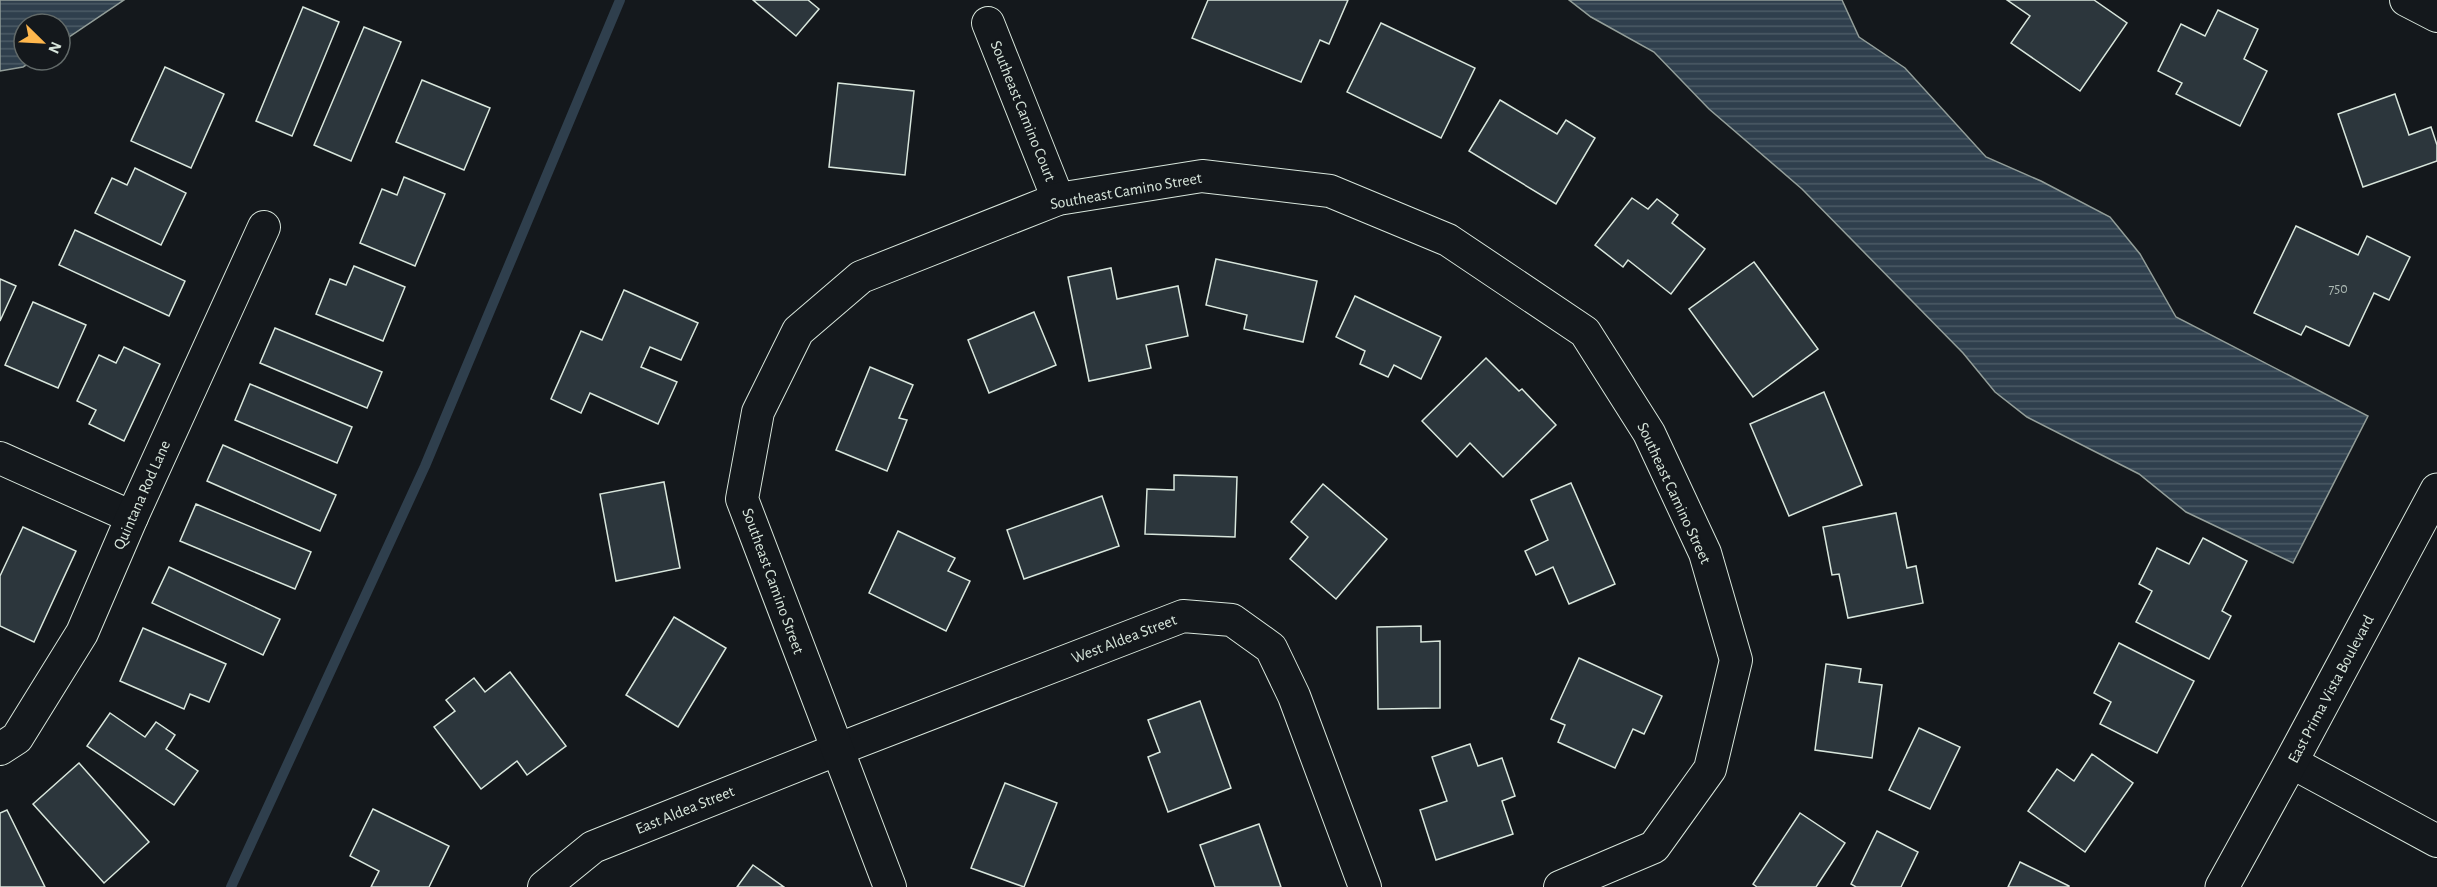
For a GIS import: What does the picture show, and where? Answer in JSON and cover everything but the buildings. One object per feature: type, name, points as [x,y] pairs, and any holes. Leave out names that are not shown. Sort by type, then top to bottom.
[{"type":"main road","name":"East Prima Vista Boulevard","points":[[2222,887],[2292,762],[2437,490]]},
{"type":"street","points":[[2406,0],[2437,16]]},
{"type":"street","name":"Southeast Camino Court","points":[[987,23],[1058,199]]},
{"type":"street","name":"Southeast Camino Street","points":[[890,887],[742,499],[758,411],[798,331],[861,277],[1058,199],[1202,176],[1330,191],[1448,240],[1586,332],[1649,433],[1705,552],[1736,660],[1710,769],[1654,847],[1560,887]]},
{"type":"street","name":"Quintana Rod Lane","points":[[0,749],[17,738],[82,633],[132,517],[264,227]]},
{"type":"street","points":[[0,458],[132,517]]},
{"type":"street","name":"West Aldea Street","points":[[836,750],[1183,616],[1232,620],[1271,648],[1294,696],[1365,887]]},
{"type":"street","name":"East Aldea Street","points":[[544,887],[593,847],[836,750]]},
{"type":"street","points":[[2292,762],[2437,841]]},
{"type":"water","points":[[0,0],[124,0],[72,35],[72,12],[12,12],[12,69],[0,71]]},
{"type":"water","points":[[1569,0],[1842,0],[1859,37],[1905,68],[1986,157],[2041,181],[2110,217],[2140,254],[2176,317],[2368,416],[2293,563],[2186,512],[2139,474],[2027,417],[1995,392],[1963,353],[1802,189],[1709,109],[1654,52],[1591,17]]},
{"type":"waterway","points":[[231,887],[425,466],[620,0]]}]
